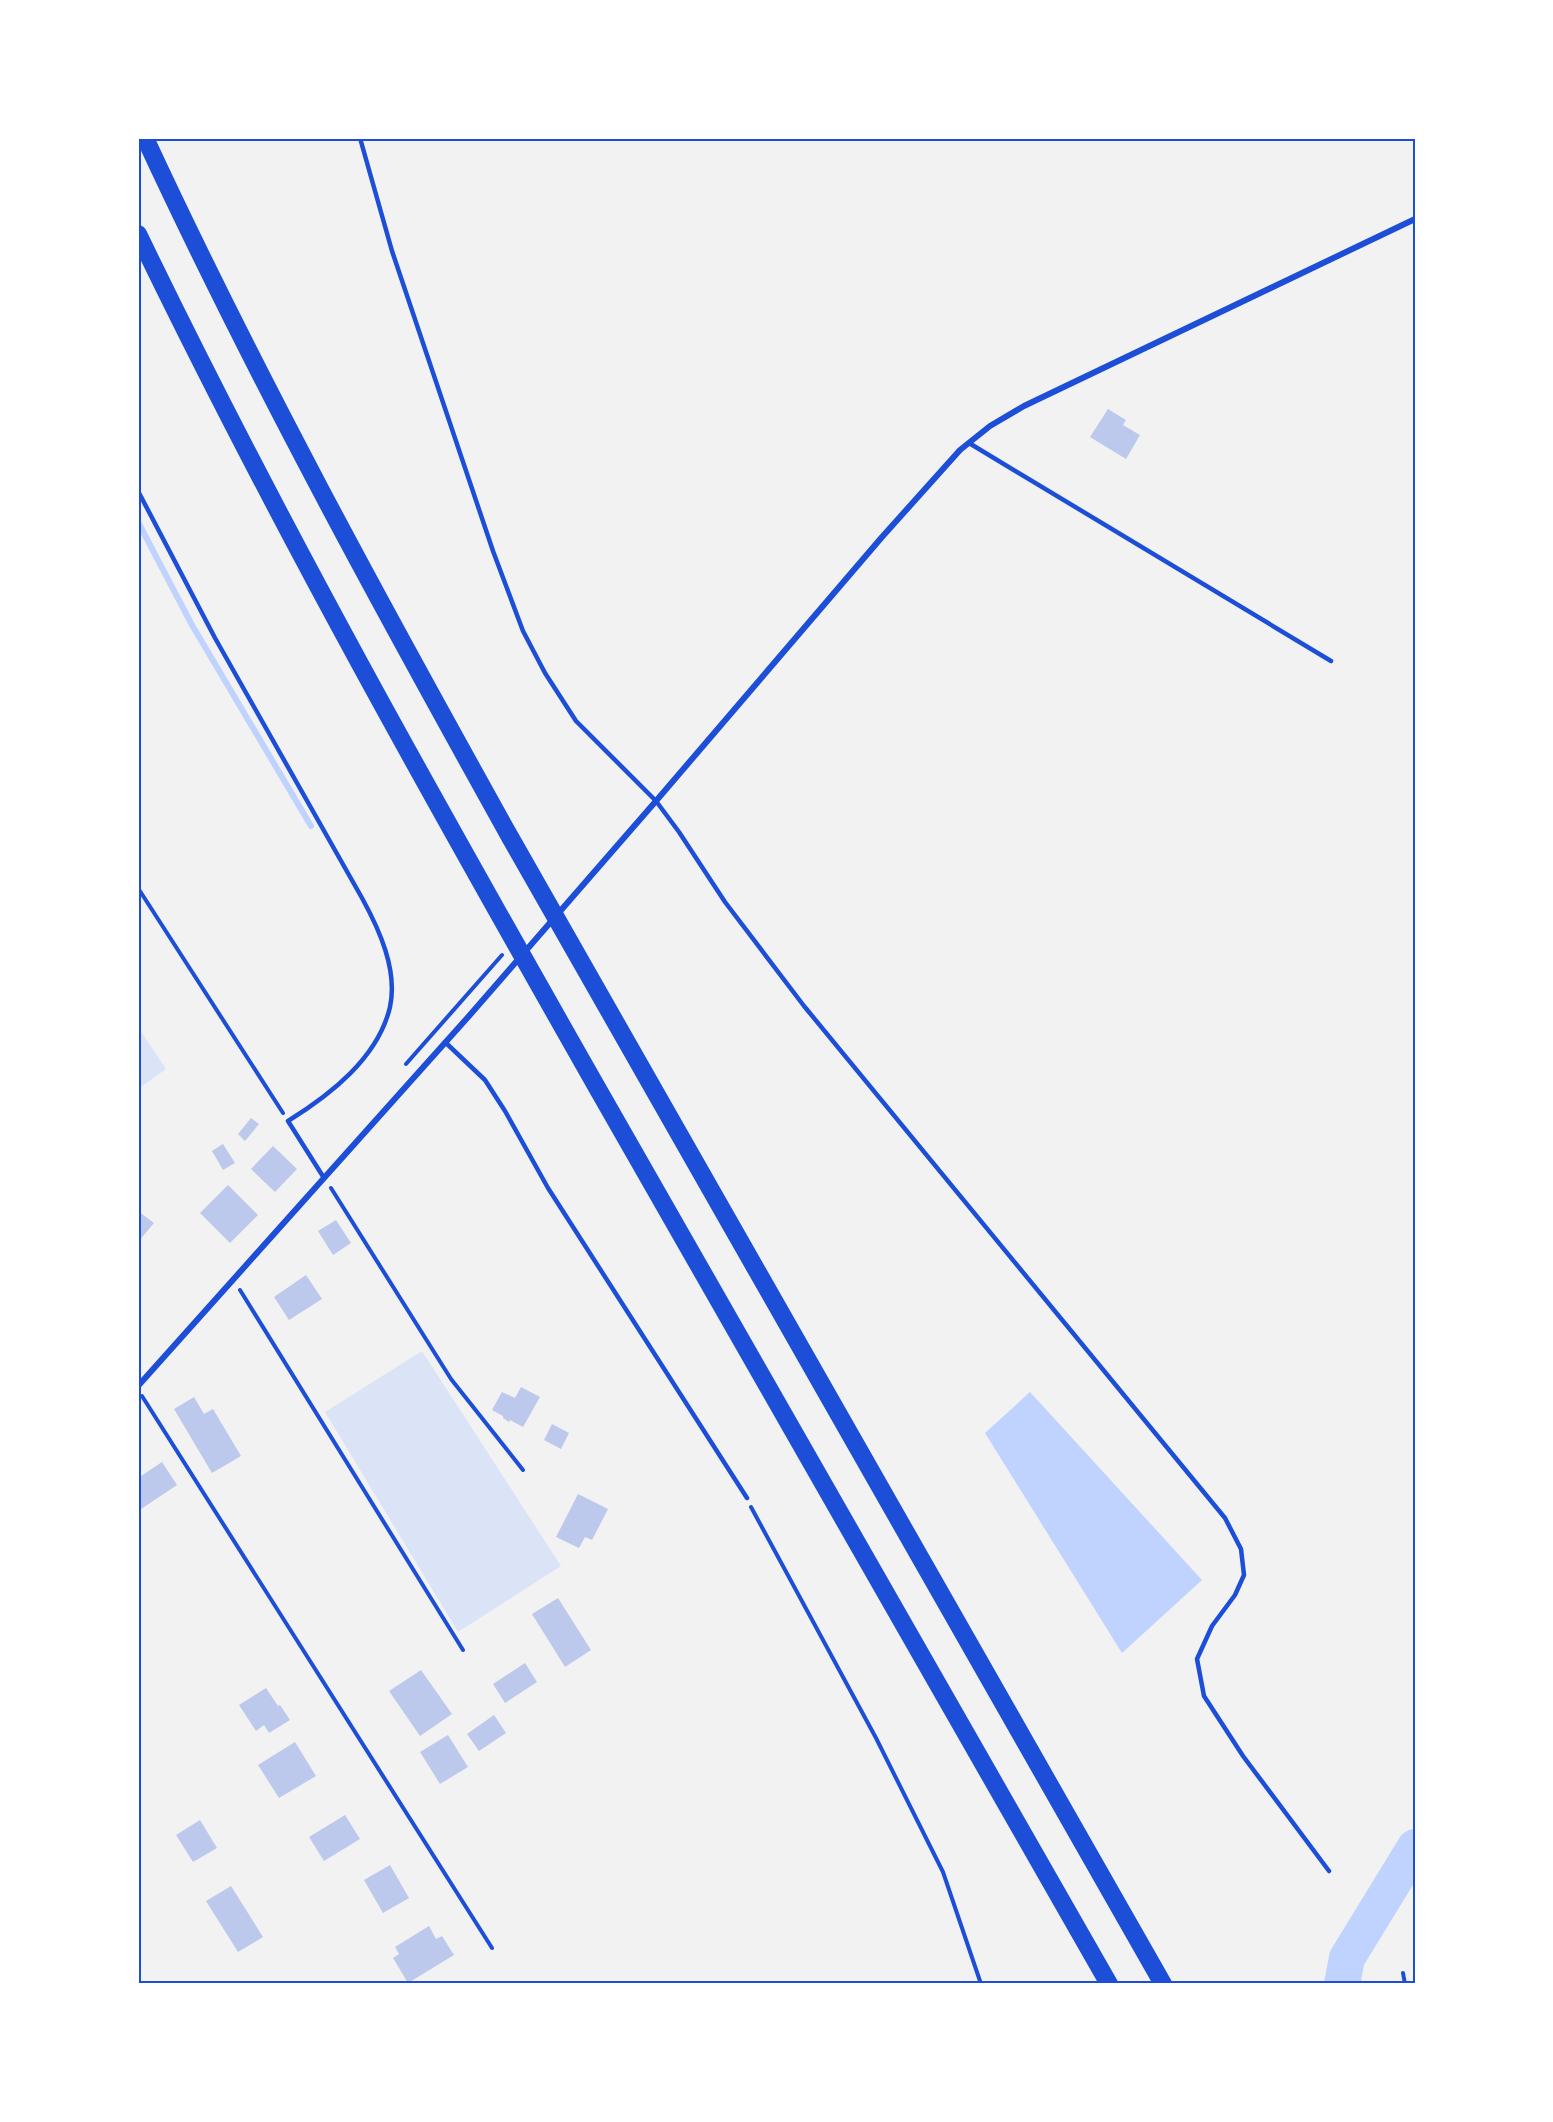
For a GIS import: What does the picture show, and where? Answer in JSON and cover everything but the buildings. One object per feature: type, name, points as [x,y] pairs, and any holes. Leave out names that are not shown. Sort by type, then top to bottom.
[{"type":"highway","points":[[145,138],[224,304],[284,422],[426,687],[1163,1984]]},
{"type":"highway","points":[[138,234],[242,443],[395,730],[1109,1984]]},
{"type":"street","points":[[138,1388],[469,1016],[882,537],[960,450],[990,426],[1024,406],[1415,219]]},
{"type":"lane","points":[[360,138],[392,251],[493,551],[523,631],[545,673],[576,722],[656,801],[725,902],[804,1006],[1225,1518],[1240,1549],[1244,1575],[1235,1595],[1212,1626],[1197,1659],[1204,1696],[1243,1756],[1329,1871]]},
{"type":"lane","points":[[969,443],[1331,660]]},
{"type":"lane","points":[[138,491],[216,638],[376,923],[385,950],[391,980],[390,1006],[380,1035],[343,1081],[314,1105],[288,1121],[324,1178]]},
{"type":"lane","points":[[445,1042],[485,1080],[548,1188],[747,1498]]},
{"type":"path","points":[[138,888],[288,1121]]},
{"type":"path","points":[[324,1178],[451,1379],[523,1470]]},
{"type":"path","points":[[233,1279],[463,1650]]},
{"type":"path","points":[[138,1388],[492,1948]]},
{"type":"path","points":[[747,1498],[876,1738],[943,1872],[981,1984]]},
{"type":"path","points":[[1403,1973],[1405,1984]]},
{"type":"shaded area","points":[[138,1027],[166,1069],[138,1089]]},
{"type":"shaded area","points":[[422,1351],[561,1566],[458,1632],[325,1412]]},
{"type":"water","points":[[1030,1392],[1202,1580],[1122,1653],[985,1433]]},
{"type":"waterway","points":[[138,522],[192,625],[311,826]]},
{"type":"waterway","points":[[1342,1984],[1347,1958],[1415,1847]]}]
